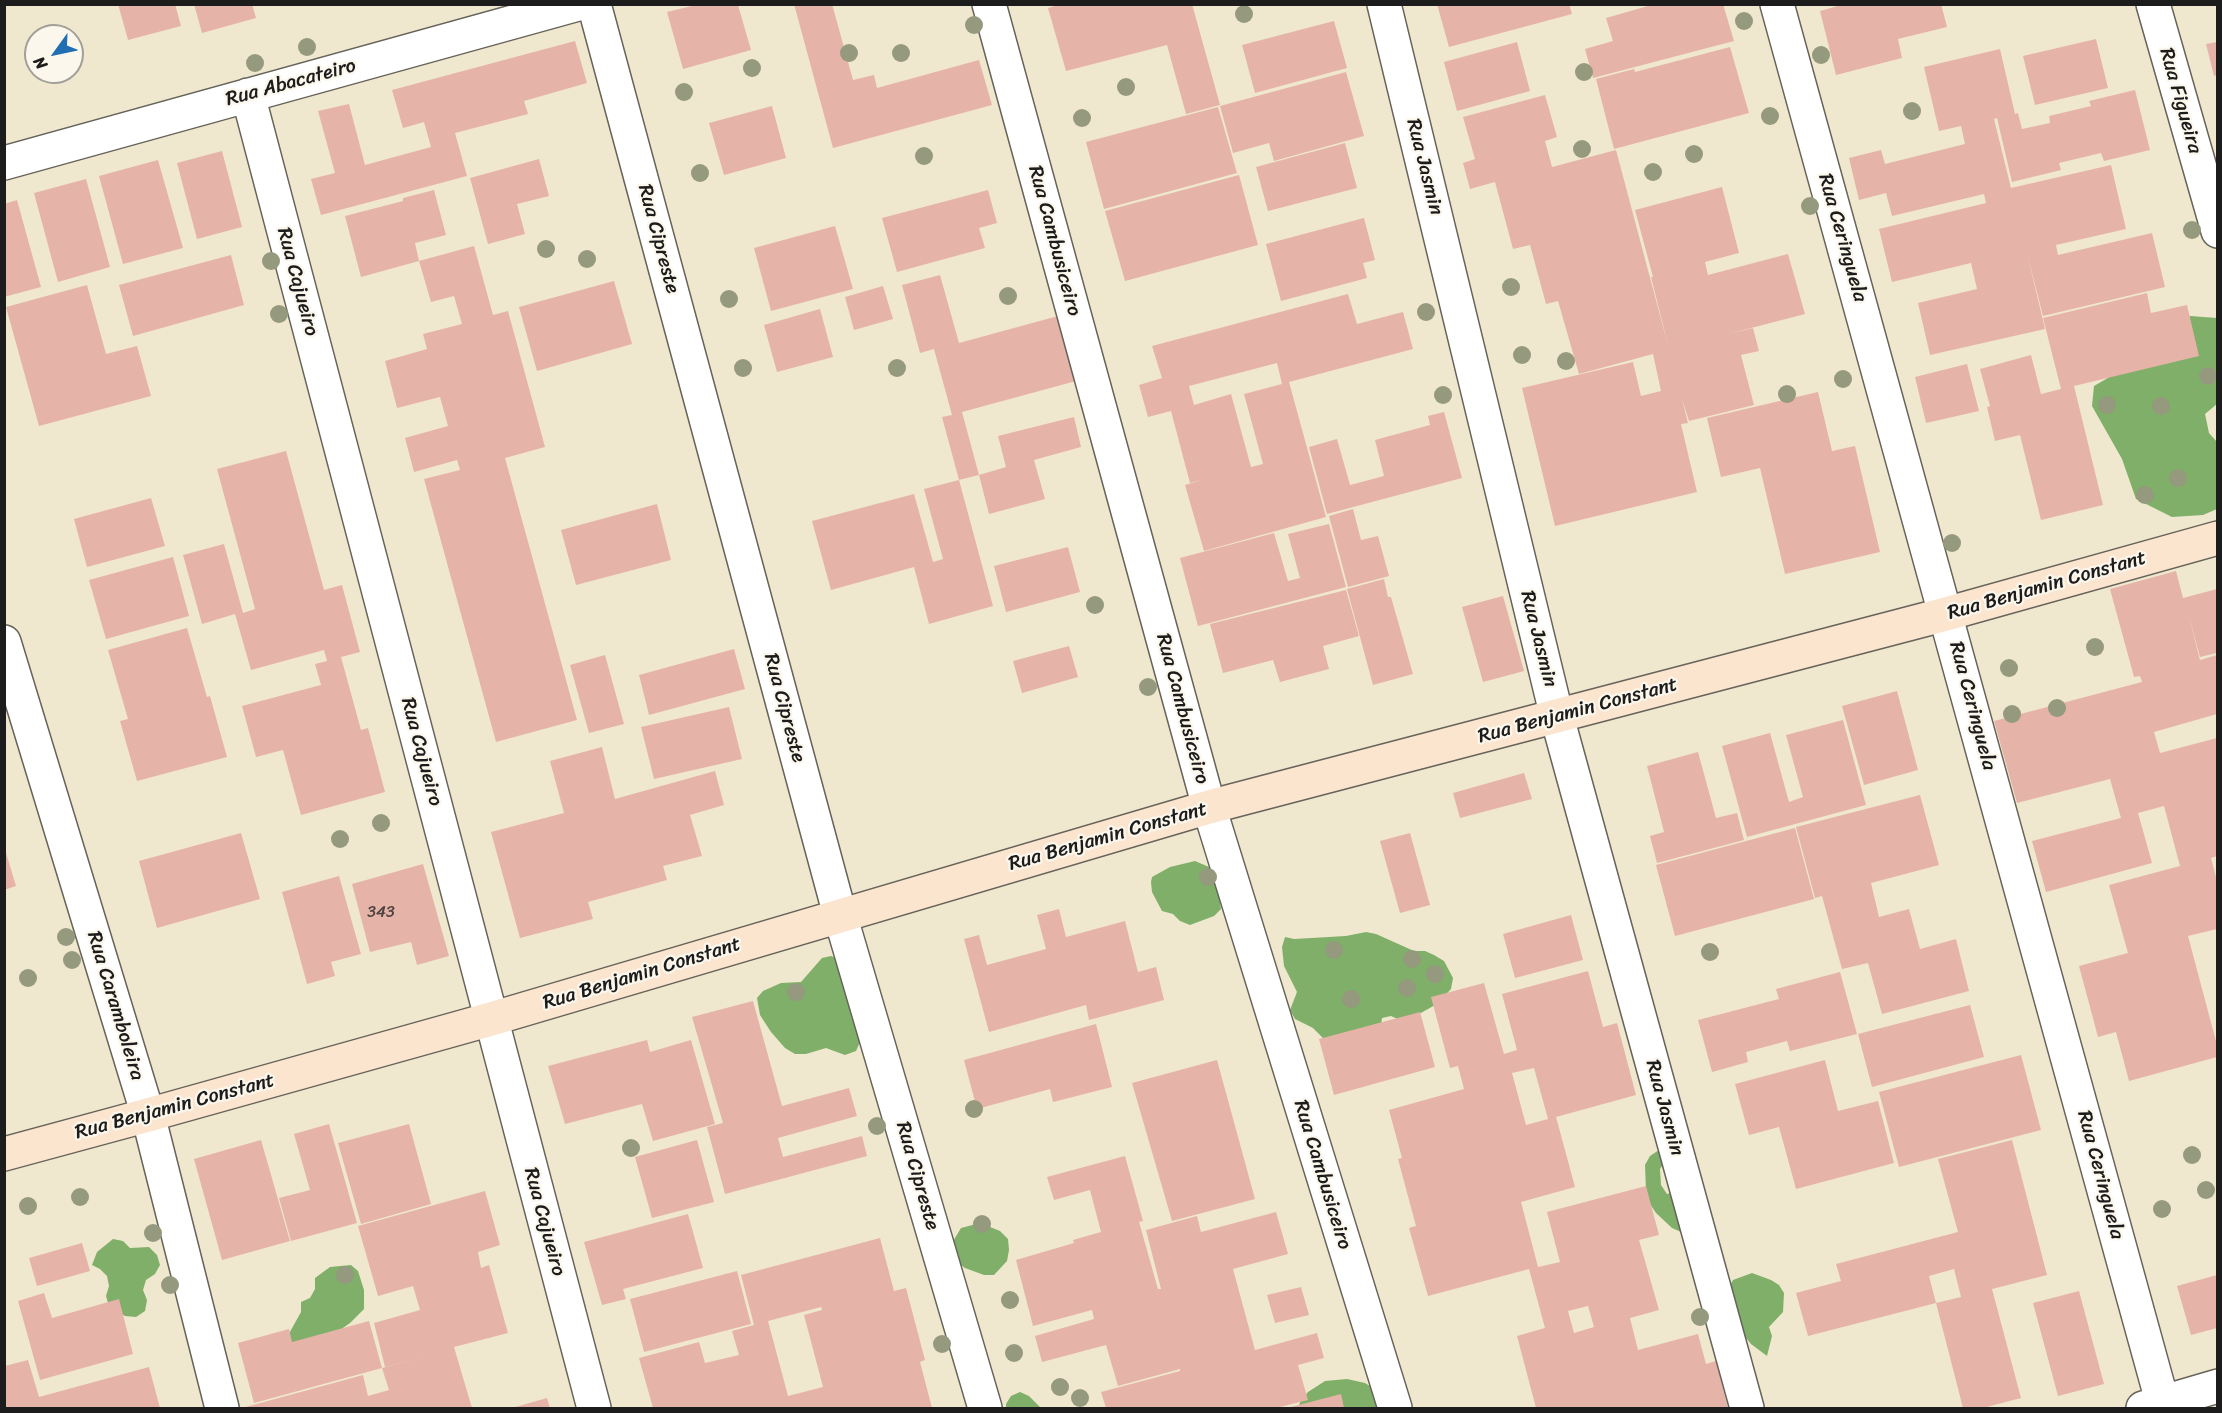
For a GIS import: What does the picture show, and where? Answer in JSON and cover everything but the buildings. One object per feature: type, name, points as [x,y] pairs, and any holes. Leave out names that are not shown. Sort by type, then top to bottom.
[{"type":"street","name":"Rua Abacateiro","points":[[4,163],[578,4]]},
{"type":"street","name":"Rua Cipreste","points":[[594,4],[840,915],[985,1408]]},
{"type":"street","name":"Rua Cambusiceiro","points":[[989,4],[1209,807],[1395,1408]]},
{"type":"street","name":"Rua Jasmin","points":[[1384,4],[1557,717],[1747,1408]]},
{"type":"street","name":"Rua Ceringuela","points":[[1777,4],[1946,614],[2156,1406]]},
{"type":"street","name":"Rua Figueira","points":[[2153,4],[2217,231]]},
{"type":"street","name":"Rua Cajueiro","points":[[248,95],[594,1408]]},
{"type":"street","name":"Rua Benjamin Constant","points":[[4,1154],[491,1019],[1209,807],[1946,614],[2217,538]]},
{"type":"street","name":"Rua Caramboleira","points":[[4,642],[148,1115],[222,1408]]},
{"type":"street","points":[[2156,1406],[2217,1386]]},
{"type":"green space","points":[[2190,316],[2217,318],[2217,404],[2205,414],[2209,433],[2217,442],[2217,509],[2203,515],[2172,517],[2136,499],[2122,459],[2092,406],[2094,386],[2180,336]]},
{"type":"green space","points":[[1195,861],[1209,867],[1216,875],[1221,909],[1214,916],[1190,925],[1180,921],[1173,914],[1162,911],[1152,892],[1151,882],[1152,877],[1170,867]]},
{"type":"green space","points":[[1366,932],[1376,934],[1414,951],[1425,951],[1444,961],[1453,978],[1451,989],[1437,1004],[1410,1019],[1400,1020],[1391,1016],[1382,1018],[1379,1039],[1327,1042],[1313,1028],[1295,1019],[1290,1010],[1297,992],[1284,966],[1282,947],[1285,937],[1294,939],[1346,936]]},
{"type":"green space","points":[[831,956],[841,960],[860,1031],[860,1042],[856,1051],[845,1055],[826,1048],[806,1054],[795,1054],[785,1048],[771,1032],[760,1015],[757,998],[763,991],[781,983],[801,982],[822,958]]},
{"type":"green space","points":[[1659,1150],[1666,1160],[1660,1169],[1661,1185],[1667,1194],[1677,1192],[1691,1230],[1681,1232],[1672,1228],[1650,1204],[1646,1191],[1645,1165],[1650,1156]]},
{"type":"green space","points":[[980,1223],[1000,1231],[1008,1239],[1007,1261],[994,1275],[984,1275],[965,1268],[957,1262],[952,1243],[961,1228]]},
{"type":"green space","points":[[113,1239],[123,1241],[130,1248],[149,1247],[157,1255],[160,1265],[155,1274],[146,1280],[143,1290],[147,1300],[145,1311],[136,1317],[125,1316],[109,1306],[106,1296],[109,1286],[107,1276],[92,1265],[97,1252]]},
{"type":"green space","points":[[351,1265],[358,1271],[364,1290],[364,1309],[333,1335],[295,1345],[286,1339],[301,1312],[301,1302],[310,1298],[315,1289],[315,1278],[330,1267]]},
{"type":"green space","points":[[1752,1273],[1779,1285],[1784,1293],[1783,1312],[1769,1327],[1772,1336],[1767,1356],[1751,1344],[1738,1328],[1728,1289],[1733,1280]]},
{"type":"green space","points":[[1347,1379],[1365,1383],[1373,1388],[1381,1408],[1298,1408],[1308,1392],[1325,1381]]},
{"type":"green space","points":[[1020,1392],[1029,1396],[1041,1408],[1006,1408],[1011,1396]]}]
